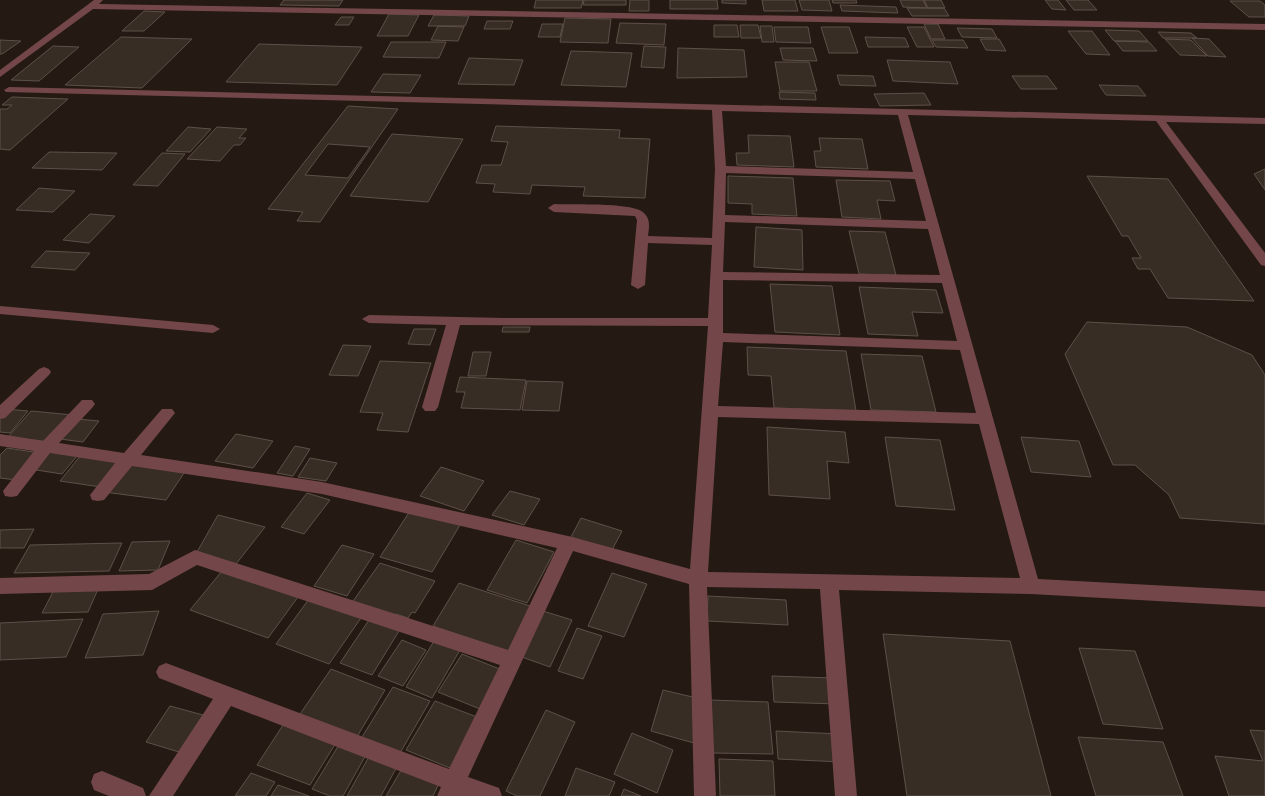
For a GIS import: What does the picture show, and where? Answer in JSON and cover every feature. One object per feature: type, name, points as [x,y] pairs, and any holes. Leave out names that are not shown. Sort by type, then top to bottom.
[{"type":"street","points":[[0,74],[96,3],[1265,27]]},
{"type":"street","points":[[0,96],[5,88],[1265,121]]},
{"type":"street","points":[[705,796],[698,579],[716,337],[721,169],[717,108]]},
{"type":"street","points":[[902,111],[1032,586]]},
{"type":"street","points":[[1159,119],[1265,262]]},
{"type":"street","points":[[721,169],[919,176]]},
{"type":"street","points":[[554,208],[628,211],[639,214],[643,220],[638,285]]},
{"type":"street","points":[[719,218],[932,225]]},
{"type":"street","points":[[642,239],[718,242]]},
{"type":"street","points":[[717,276],[948,279]]},
{"type":"street","points":[[0,310],[213,329]]},
{"type":"street","points":[[369,319],[715,322]]},
{"type":"street","points":[[430,407],[454,321]]},
{"type":"street","points":[[716,337],[965,346]]},
{"type":"street","points":[[0,414],[44,372]]},
{"type":"street","points":[[11,491],[48,446],[87,404]]},
{"type":"street","points":[[711,412],[986,419]]},
{"type":"street","points":[[98,495],[167,413]]},
{"type":"street","points":[[0,440],[322,488],[568,543],[698,579],[1032,586],[1265,599]]},
{"type":"street","points":[[452,789],[568,543]]},
{"type":"street","points":[[0,586],[152,582],[195,557],[513,660]]},
{"type":"street","points":[[829,582],[846,796]]},
{"type":"street","points":[[166,672],[227,695],[452,789],[492,796]]},
{"type":"street","points":[[160,796],[227,695]]},
{"type":"street","points":[[102,782],[135,796]]},
{"type":"building","points":[[284,0],[343,0],[339,6],[280,5]]},
{"type":"building","points":[[536,0],[583,0],[581,8],[534,8]]},
{"type":"building","points":[[584,0],[626,0],[626,5],[583,5]]},
{"type":"building","points":[[630,0],[649,0],[649,11],[629,11]]},
{"type":"building","points":[[670,0],[717,0],[718,9],[670,9]]},
{"type":"building","points":[[722,0],[746,0],[746,4],[722,3]]},
{"type":"building","points":[[762,0],[795,0],[798,11],[764,11]]},
{"type":"building","points":[[799,0],[829,0],[832,11],[802,10]]},
{"type":"building","points":[[832,0],[856,0],[857,3],[833,3]]},
{"type":"building","points":[[900,0],[923,0],[927,8],[903,7]]},
{"type":"building","points":[[924,0],[941,0],[945,8],[928,8]]},
{"type":"building","points":[[1045,0],[1058,0],[1066,10],[1052,9]]},
{"type":"building","points":[[1066,0],[1088,0],[1097,10],[1074,10]]},
{"type":"building","points":[[1230,1],[1260,1],[1265,5],[1265,17],[1249,17]]},
{"type":"building","points":[[840,5],[896,7],[898,13],[842,11]]},
{"type":"building","points":[[907,8],[944,8],[949,16],[912,16]]},
{"type":"building","points":[[144,11],[165,12],[144,31],[122,31]]},
{"type":"building","points":[[389,14],[419,15],[408,36],[377,36]]},
{"type":"building","points":[[434,15],[469,16],[465,26],[428,26]]},
{"type":"building","points":[[341,17],[354,17],[349,25],[335,25]]},
{"type":"building","points":[[565,18],[611,19],[608,43],[560,42]]},
{"type":"building","points":[[487,21],[513,21],[510,29],[484,29]]},
{"type":"building","points":[[620,23],[666,24],[664,45],[616,43]]},
{"type":"building","points":[[542,24],[563,24],[560,37],[538,37]]},
{"type":"building","points":[[924,24],[938,24],[945,39],[931,39]]},
{"type":"building","points":[[714,25],[737,25],[739,37],[714,37]]},
{"type":"building","points":[[740,25],[758,25],[761,38],[741,38]]},
{"type":"building","points":[[438,26],[464,27],[458,41],[431,40]]},
{"type":"building","points":[[760,26],[772,26],[774,42],[762,42]]},
{"type":"building","points":[[774,27],[808,27],[811,43],[776,42]]},
{"type":"building","points":[[821,27],[849,27],[858,53],[829,53]]},
{"type":"building","points":[[907,27],[924,27],[934,47],[917,47]]},
{"type":"building","points":[[957,28],[992,29],[997,38],[962,37]]},
{"type":"building","points":[[1105,30],[1139,31],[1148,41],[1114,41]]},
{"type":"building","points":[[1068,31],[1092,31],[1110,55],[1086,54]]},
{"type":"building","points":[[1158,32],[1191,33],[1197,38],[1163,38]]},
{"type":"building","points":[[121,37],[192,39],[142,88],[65,85]]},
{"type":"building","points":[[865,37],[905,38],[909,47],[868,47]]},
{"type":"building","points":[[1192,38],[1209,39],[1226,57],[1208,56]]},
{"type":"building","points":[[980,39],[999,39],[1006,51],[986,50]]},
{"type":"building","points":[[1165,39],[1191,40],[1207,56],[1180,55]]},
{"type":"building","points":[[0,40],[21,41],[0,54]]},
{"type":"building","points":[[932,40],[963,40],[968,48],[936,47]]},
{"type":"building","points":[[1115,41],[1149,42],[1157,51],[1123,51]]},
{"type":"building","points":[[391,42],[446,42],[439,58],[383,57]]},
{"type":"building","points":[[259,44],[362,47],[337,85],[226,82]]},
{"type":"building","points":[[53,46],[79,47],[39,81],[11,80]]},
{"type":"building","points":[[644,46],[666,47],[664,68],[641,67]]},
{"type":"building","points":[[678,48],[744,50],[747,77],[677,78]]},
{"type":"building","points":[[780,48],[813,48],[817,61],[783,60]]},
{"type":"building","points":[[571,51],[632,53],[626,87],[561,85]]},
{"type":"building","points":[[469,58],[523,60],[514,85],[458,84]]},
{"type":"building","points":[[887,60],[950,62],[958,84],[893,81]]},
{"type":"building","points":[[775,62],[809,62],[817,91],[780,91]]},
{"type":"building","points":[[383,74],[421,75],[410,93],[371,92]]},
{"type":"building","points":[[837,75],[873,76],[876,86],[840,85]]},
{"type":"building","points":[[1012,76],[1047,76],[1057,89],[1021,89]]},
{"type":"building","points":[[1099,85],[1138,86],[1146,96],[1106,95]]},
{"type":"building","points":[[779,92],[815,93],[816,100],[780,99]]},
{"type":"building","points":[[924,93],[931,105],[880,106],[874,94]]},
{"type":"building","points":[[12,97],[68,99],[10,150],[0,149],[0,109],[7,109],[12,105],[2,105]]},
{"type":"building","points":[[348,106],[398,109],[320,222],[297,221],[303,212],[268,209]],"holes":[[[328,144],[370,147],[348,178],[305,175]]]},
{"type":"building","points":[[496,126],[620,130],[619,138],[650,139],[645,198],[583,196],[585,187],[532,185],[530,194],[493,192],[495,184],[476,183],[482,165],[501,165],[508,142],[491,141]]},
{"type":"building","points":[[188,127],[211,129],[190,152],[166,151]]},
{"type":"building","points":[[217,127],[247,129],[239,138],[246,138],[240,145],[234,145],[220,161],[187,159]]},
{"type":"building","points":[[392,134],[463,139],[428,202],[350,196]]},
{"type":"building","points":[[748,135],[790,136],[794,167],[737,165],[736,153],[749,153]]},
{"type":"building","points":[[819,138],[862,139],[868,169],[816,167],[814,151],[821,151]]},
{"type":"building","points":[[49,152],[117,153],[102,170],[32,168]]},
{"type":"building","points":[[162,153],[185,154],[158,186],[133,185]]},
{"type":"building","points":[[1265,169],[1265,190],[1254,174]]},
{"type":"building","points":[[728,176],[793,178],[797,216],[752,214],[752,204],[728,203]]},
{"type":"building","points":[[1087,176],[1168,179],[1254,301],[1168,298],[1150,269],[1138,269],[1132,258],[1141,258],[1128,236],[1122,236]]},
{"type":"building","points":[[836,180],[890,181],[895,201],[877,200],[881,219],[842,217]]},
{"type":"building","points":[[39,188],[75,191],[53,212],[16,210]]},
{"type":"building","points":[[90,214],[115,216],[89,243],[63,240]]},
{"type":"building","points":[[756,227],[802,230],[803,270],[754,267]]},
{"type":"building","points":[[849,231],[885,232],[896,275],[859,274]]},
{"type":"building","points":[[46,251],[90,253],[75,270],[31,267]]},
{"type":"building","points":[[770,284],[832,286],[840,335],[775,332]]},
{"type":"building","points":[[859,287],[936,290],[943,313],[912,312],[918,336],[868,334]]},
{"type":"building","points":[[1087,322],[1187,327],[1252,355],[1265,375],[1265,524],[1180,518],[1169,495],[1135,465],[1113,465],[1065,354]]},
{"type":"building","points":[[503,327],[530,327],[529,332],[502,332]]},
{"type":"building","points":[[414,329],[436,329],[430,345],[408,344]]},
{"type":"building","points":[[343,345],[371,346],[358,376],[329,375]]},
{"type":"building","points":[[747,347],[846,351],[856,411],[774,408],[771,376],[748,375]]},
{"type":"building","points":[[473,352],[491,352],[486,376],[468,376]]},
{"type":"building","points":[[861,354],[922,356],[936,412],[871,410]]},
{"type":"building","points":[[380,361],[431,363],[408,432],[377,430],[383,413],[360,412]]},
{"type":"building","points":[[460,377],[526,380],[520,410],[461,408],[465,392],[456,392]]},
{"type":"building","points":[[527,381],[563,382],[559,411],[522,410]]},
{"type":"building","points":[[6,409],[28,411],[10,433],[0,432],[0,416]]},
{"type":"building","points":[[31,411],[73,415],[51,442],[8,437]]},
{"type":"building","points":[[77,419],[99,421],[83,442],[60,439]]},
{"type":"building","points":[[767,427],[845,432],[849,463],[827,461],[830,499],[769,495]]},
{"type":"building","points":[[236,434],[273,441],[253,468],[215,461]]},
{"type":"building","points":[[885,437],[940,440],[955,510],[896,506]]},
{"type":"building","points":[[1021,437],[1079,441],[1091,477],[1031,472]]},
{"type":"building","points":[[295,446],[310,449],[293,476],[277,473]]},
{"type":"building","points":[[7,448],[40,453],[16,480],[0,478],[0,455]]},
{"type":"building","points":[[46,451],[78,455],[62,474],[30,469]]},
{"type":"building","points":[[81,455],[121,461],[101,487],[60,481]]},
{"type":"building","points":[[310,458],[337,463],[326,481],[298,477]]},
{"type":"building","points":[[127,462],[186,470],[166,500],[104,492]]},
{"type":"building","points":[[441,467],[484,481],[464,511],[420,496]]},
{"type":"building","points":[[510,491],[540,499],[524,525],[492,515]]},
{"type":"building","points":[[307,493],[330,500],[304,534],[281,527]]},
{"type":"building","points":[[410,511],[460,525],[432,572],[380,557]]},
{"type":"building","points":[[218,515],[265,527],[236,564],[197,552]]},
{"type":"building","points":[[581,518],[622,531],[612,550],[571,537]]},
{"type":"building","points":[[34,529],[24,548],[0,548],[0,530]]},
{"type":"building","points":[[516,540],[554,552],[527,603],[487,590]]},
{"type":"building","points":[[170,541],[158,570],[119,571],[132,542]]},
{"type":"building","points":[[122,543],[109,571],[14,573],[30,545]]},
{"type":"building","points":[[342,545],[374,554],[347,596],[314,586]]},
{"type":"building","points":[[380,563],[435,581],[415,613],[412,612],[408,618],[396,614],[393,619],[351,604]]},
{"type":"building","points":[[222,571],[298,597],[268,638],[190,610]]},
{"type":"building","points":[[612,573],[647,584],[624,637],[588,626]]},
{"type":"building","points":[[459,583],[533,607],[510,652],[433,626]]},
{"type":"building","points":[[99,587],[88,612],[42,613],[55,588]]},
{"type":"building","points":[[708,596],[786,600],[788,625],[707,621]]},
{"type":"building","points":[[309,599],[361,618],[329,664],[276,644]]},
{"type":"building","points":[[159,611],[143,655],[85,658],[103,614]]},
{"type":"building","points":[[543,611],[572,620],[550,667],[519,656]]},
{"type":"building","points":[[83,619],[66,657],[0,660],[0,623]]},
{"type":"building","points":[[369,620],[399,631],[372,675],[340,663]]},
{"type":"building","points":[[577,628],[602,636],[583,679],[558,671]]},
{"type":"building","points":[[883,634],[1010,641],[1051,796],[907,796]]},
{"type":"building","points":[[402,640],[426,650],[403,686],[378,676]]},
{"type":"building","points":[[434,641],[460,650],[432,698],[406,687]]},
{"type":"building","points":[[1079,648],[1135,651],[1163,729],[1103,724]]},
{"type":"building","points":[[462,654],[502,670],[480,709],[438,692]]},
{"type":"building","points":[[331,669],[385,690],[355,740],[298,717]]},
{"type":"building","points":[[772,676],[834,678],[838,704],[774,702]]},
{"type":"building","points":[[393,687],[430,701],[400,753],[362,737]]},
{"type":"building","points":[[663,690],[701,699],[701,745],[651,731]]},
{"type":"building","points":[[710,700],[768,702],[773,754],[712,753]]},
{"type":"building","points":[[435,701],[477,717],[450,768],[406,750]]},
{"type":"building","points":[[170,706],[203,715],[179,752],[146,742]]},
{"type":"building","points":[[546,710],[575,722],[540,796],[517,796],[506,791]]},
{"type":"building","points":[[285,722],[337,741],[310,785],[257,765]]},
{"type":"building","points":[[1250,730],[1265,731],[1265,796],[1229,796],[1215,756],[1263,761]]},
{"type":"building","points":[[776,731],[839,734],[842,762],[778,759]]},
{"type":"building","points":[[632,733],[673,750],[657,793],[614,774]]},
{"type":"building","points":[[1078,737],[1163,742],[1183,796],[1096,796]]},
{"type":"building","points":[[340,743],[367,753],[343,796],[330,796],[312,789]]},
{"type":"building","points":[[371,753],[399,763],[381,796],[347,796]]},
{"type":"building","points":[[719,759],[773,761],[775,796],[720,796]]},
{"type":"building","points":[[403,767],[440,781],[433,796],[386,796]]},
{"type":"building","points":[[576,768],[615,782],[609,796],[565,796]]},
{"type":"building","points":[[251,773],[275,782],[266,796],[235,796]]},
{"type":"building","points":[[278,785],[309,796],[271,796]]},
{"type":"building","points":[[624,789],[641,796],[621,796]]}]
